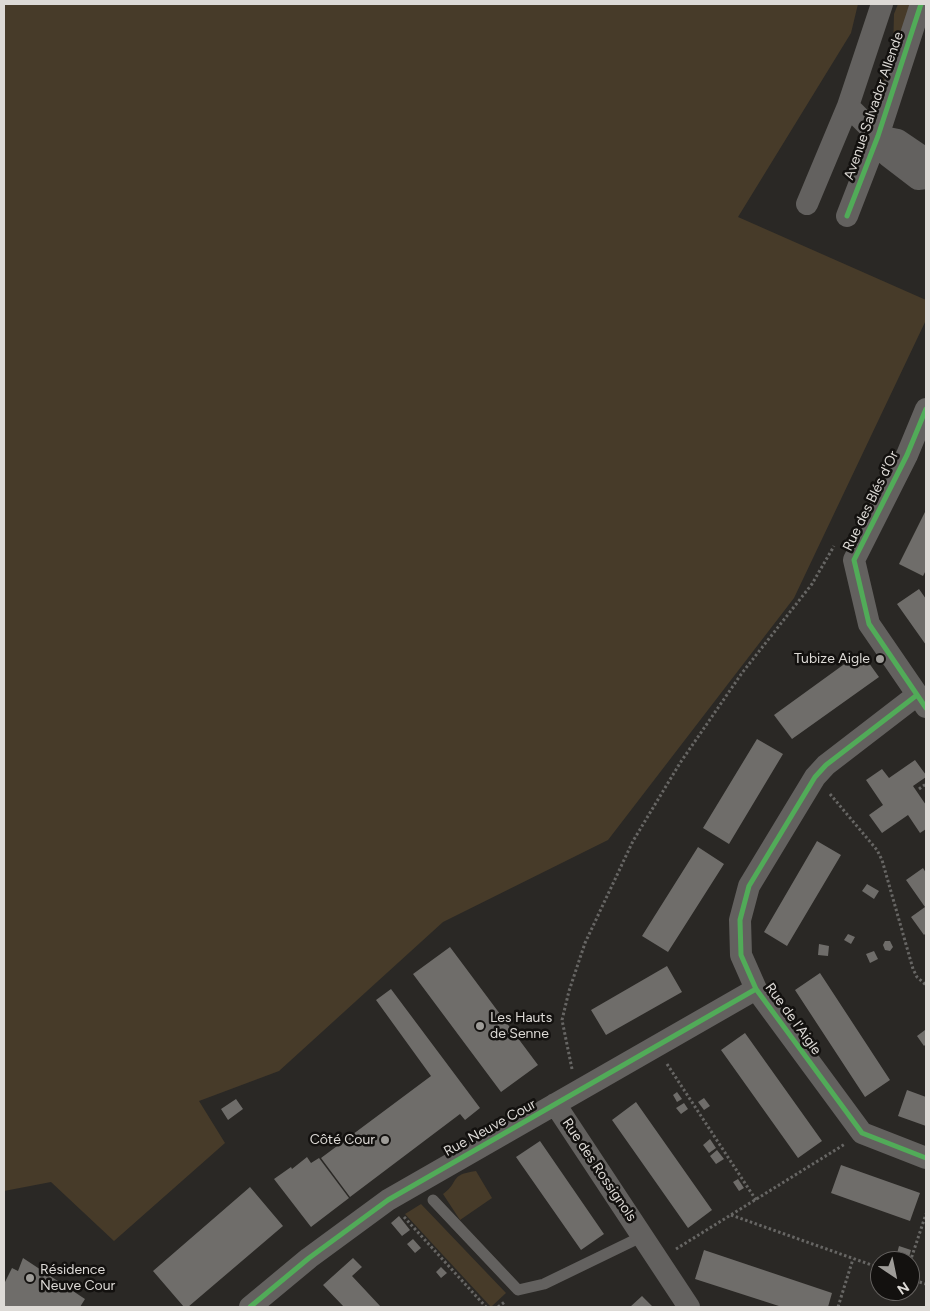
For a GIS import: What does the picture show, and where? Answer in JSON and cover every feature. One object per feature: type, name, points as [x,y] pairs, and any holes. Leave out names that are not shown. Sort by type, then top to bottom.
[{"type":"street","name":"Avenue Salvador Allende","points":[[807,204],[848,106],[882,4]]},
{"type":"street","name":"Avenue Salvador Allende","points":[[847,216],[878,136],[921,4]]},
{"type":"street","points":[[848,106],[878,136],[888,156],[918,179],[926,178]]},
{"type":"street","points":[[878,136],[898,140],[926,160]]},
{"type":"street","name":"Rue des Blés d'Or","points":[[922,701],[869,624],[854,560],[907,455],[926,409]]},
{"type":"street","name":"Rue de l'Aigle","points":[[862,1133],[756,989],[741,955],[740,920],[749,886],[815,777],[826,765],[922,701]]},
{"type":"street","name":"Rue Neuve Cour","points":[[257,1305],[333,1239],[388,1200],[756,989]]},
{"type":"street","name":"Rue des Rossignols","points":[[555,1104],[689,1307]]},
{"type":"street","points":[[862,1133],[926,1158]]},
{"type":"lane","name":"Rue des Rossignols","points":[[433,1200],[518,1290],[544,1284],[643,1236]]},
{"type":"path","points":[[577,1092],[562,1020],[568,991],[585,943],[633,841],[680,763],[742,673],[812,584],[835,544]]},
{"type":"path","points":[[919,789],[926,784]]},
{"type":"path","points":[[826,790],[877,850],[882,860],[913,969],[916,977],[926,985]]},
{"type":"path","points":[[656,1047],[756,1200]]},
{"type":"path","points":[[658,1260],[862,1133]]},
{"type":"path","points":[[388,1200],[486,1307]]},
{"type":"path","points":[[914,1251],[926,1214]]},
{"type":"path","points":[[731,1215],[870,1265]]},
{"type":"path","points":[[838,1307],[853,1259]]},
{"type":"shaded area","points":[[4,4],[858,4],[851,33],[738,217],[926,300],[926,320],[794,598],[608,840],[443,922],[279,1071],[199,1101],[225,1143],[114,1241],[51,1182],[4,1191]]},
{"type":"shaded area","points":[[898,4],[914,4],[877,111],[871,103],[893,50],[894,14]]},
{"type":"shaded area","points":[[476,1171],[492,1198],[460,1220],[443,1194],[458,1177]]},
{"type":"shaded area","points":[[421,1204],[506,1293],[491,1307],[405,1214]]},
{"type":"building","points":[[926,510],[926,570],[923,576],[899,564]]},
{"type":"building","points":[[919,589],[926,599],[926,645],[897,604]]},
{"type":"building","points":[[861,652],[879,677],[792,739],[774,715]]},
{"type":"building","points":[[757,739],[783,754],[729,844],[703,828]]},
{"type":"building","points":[[915,760],[926,775],[926,777],[913,786],[926,805],[926,829],[920,833],[908,815],[882,833],[869,815],[883,805],[866,780],[882,769],[889,778]]},
{"type":"building","points":[[817,841],[841,855],[787,946],[764,932]]},
{"type":"building","points":[[698,847],[724,864],[668,952],[642,936]]},
{"type":"building","points":[[923,868],[926,873],[926,933],[924,935],[911,917],[925,907],[906,880]]},
{"type":"building","points":[[867,884],[879,891],[874,899],[862,891]]},
{"type":"building","points":[[848,934],[855,937],[851,944],[844,940]]},
{"type":"building","points":[[885,941],[890,941],[893,947],[890,951],[885,950],[883,945]]},
{"type":"building","points":[[819,944],[829,946],[828,956],[818,955]]},
{"type":"building","name":"Les Hauts de Senne","points":[[450,947],[538,1065],[501,1092],[413,974]]},
{"type":"building","points":[[874,951],[878,959],[870,963],[866,954]]},
{"type":"building","points":[[667,966],[682,992],[606,1035],[591,1010]]},
{"type":"building","points":[[820,973],[890,1080],[865,1097],[795,990]]},
{"type":"building","name":"Côté Cour","points":[[391,989],[480,1108],[465,1120],[460,1114],[350,1197],[321,1158],[431,1076],[376,1000]]},
{"type":"building","points":[[925,1030],[926,1044],[924,1046],[917,1036]]},
{"type":"building","points":[[745,1033],[822,1141],[798,1158],[721,1050]]},
{"type":"building","points":[[907,1090],[926,1097],[926,1126],[898,1116]]},
{"type":"building","points":[[677,1092],[682,1099],[677,1102],[673,1095]]},
{"type":"building","points":[[704,1098],[710,1106],[704,1110],[698,1102]]},
{"type":"building","points":[[236,1099],[243,1109],[228,1120],[221,1109]]},
{"type":"building","points":[[636,1102],[712,1210],[688,1228],[612,1120]]},
{"type":"building","points":[[684,1103],[688,1109],[681,1114],[676,1108]]},
{"type":"building","points":[[710,1139],[716,1148],[709,1153],[703,1145]]},
{"type":"building","points":[[540,1141],[604,1234],[581,1250],[516,1157]]},
{"type":"building","points":[[717,1150],[724,1159],[716,1164],[710,1156]]},
{"type":"building","points":[[307,1157],[311,1163],[319,1158],[349,1198],[311,1227],[274,1179],[291,1167],[292,1169]]},
{"type":"building","points":[[841,1165],[920,1193],[910,1221],[831,1193]]},
{"type":"building","points":[[738,1179],[744,1188],[739,1191],[733,1182]]},
{"type":"building","points":[[250,1187],[283,1226],[188,1307],[184,1307],[153,1271]]},
{"type":"building","points":[[399,1216],[410,1230],[402,1236],[391,1223]]},
{"type":"building","points":[[413,1239],[421,1248],[415,1253],[407,1244]]},
{"type":"building","points":[[899,1246],[911,1250],[911,1251],[898,1251]]},
{"type":"building","points":[[704,1250],[832,1293],[828,1307],[782,1307],[695,1279]]},
{"type":"building","name":"Résidence Neuve Cour","points":[[23,1258],[85,1299],[80,1307],[4,1307],[4,1284],[12,1268],[18,1271]]},
{"type":"building","points":[[353,1258],[362,1267],[352,1276],[381,1307],[344,1307],[323,1285]]},
{"type":"building","points":[[441,1267],[447,1273],[441,1278],[436,1272]]},
{"type":"building","points":[[642,1296],[653,1307],[630,1307]]},
{"type":"cycle path","points":[[847,216],[878,136],[921,4]]},
{"type":"cycle path","points":[[926,409],[907,455],[854,560],[869,624],[926,708]]},
{"type":"cycle path","points":[[917,695],[826,765],[815,777],[749,886],[740,920],[741,955],[756,989],[862,1133],[926,1158]]},
{"type":"cycle path","points":[[250,1307],[309,1258],[388,1200],[756,989]]},
{"type":"place","name":"Tubize Aigle","points":[[880,659]]},
{"type":"place","name":"Les Hauts de Senne","points":[[480,1026]]},
{"type":"place","name":"Côté Cour","points":[[385,1140]]},
{"type":"place","name":"Résidence Neuve Cour","points":[[30,1278]]}]
